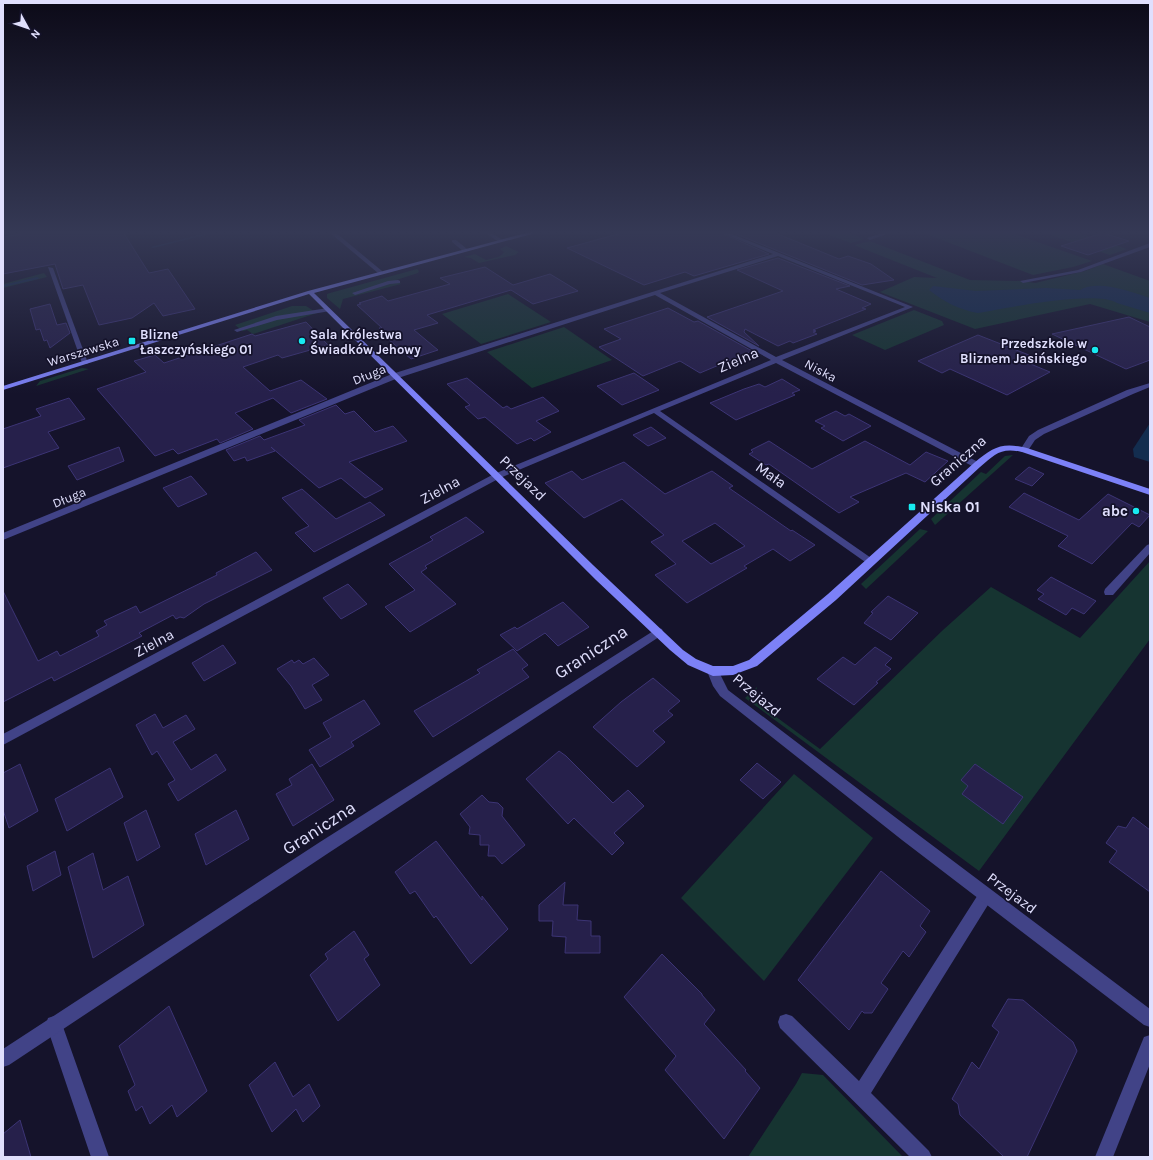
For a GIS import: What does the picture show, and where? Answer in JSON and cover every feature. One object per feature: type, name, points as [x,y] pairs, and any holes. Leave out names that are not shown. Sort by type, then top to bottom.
[{"type":"street","points":[[57,286],[85,362]]},
{"type":"street","name":"Warszawska","points":[[4,388],[331,286]]},
{"type":"street","points":[[355,293],[377,286]]},
{"type":"street","name":"Długa","points":[[3,537],[395,376],[676,286]]},
{"type":"street","name":"Zielna","points":[[3,740],[497,476],[776,360],[910,307],[858,286]]},
{"type":"street","name":"Przejazd","points":[[310,292],[658,632],[690,661],[704,669],[714,671],[719,686],[724,693],[1150,1020]]},
{"type":"street","name":"Niska","points":[[654,293],[776,360],[977,465]]},
{"type":"street","points":[[237,330],[276,318],[328,310]]},
{"type":"street","points":[[1024,450],[1032,438],[1041,432],[1150,385]]},
{"type":"street","name":"Mała","points":[[654,410],[871,562]]},
{"type":"street","name":"Graniczna","points":[[714,671],[732,671],[753,663],[832,597],[996,449],[1002,447],[1024,450],[1150,492]]},
{"type":"street","points":[[1109,592],[1150,547]]},
{"type":"street","name":"Graniczna","points":[[3,1058],[318,851],[658,632]]},
{"type":"street","points":[[860,1095],[986,895]]},
{"type":"street","points":[[786,1022],[923,1157]]},
{"type":"street","points":[[54,1024],[100,1157]]},
{"type":"street","points":[[1104,1157],[1150,1043]]},
{"type":"green space","points":[[355,286],[393,286],[343,299],[340,309],[327,298],[327,294]]},
{"type":"green space","points":[[893,286],[1150,286],[1150,322],[1090,304],[975,329],[880,292]]},
{"type":"green space","points":[[508,294],[551,322],[481,344],[442,314]]},
{"type":"green space","points":[[292,306],[306,306],[317,313],[253,334],[247,330],[243,331],[235,325]]},
{"type":"green space","points":[[914,310],[942,321],[944,325],[885,350],[852,335]]},
{"type":"green space","points":[[564,327],[612,360],[532,388],[487,352]]},
{"type":"green space","points":[[82,368],[89,369],[36,386],[40,381]]},
{"type":"green space","points":[[1013,455],[935,525],[931,519],[981,472],[986,474],[1005,456]]},
{"type":"green space","points":[[920,529],[928,531],[866,589],[861,584]]},
{"type":"green space","points":[[1150,561],[1150,639],[979,871],[745,698],[757,687],[756,702],[820,749],[943,630],[991,587],[1080,638]]},
{"type":"green space","points":[[794,774],[873,838],[764,981],[681,898]]},
{"type":"green space","points":[[802,1073],[823,1075],[903,1157],[748,1157]]},
{"type":"water","points":[[933,286],[976,291],[1046,288],[1080,290],[1087,287],[1106,286],[1150,298],[1150,313],[1106,299],[1090,298],[1050,301],[978,313],[952,305],[929,290]]},
{"type":"water","points":[[1150,423],[1150,462],[1134,457],[1133,449]]},
{"type":"building","points":[[62,286],[77,286],[63,289]]},
{"type":"building","points":[[83,286],[180,286],[195,309],[163,316],[154,303],[132,318],[99,325]]},
{"type":"building","points":[[442,286],[570,286],[578,291],[533,304],[511,290],[427,315],[438,323],[414,330],[438,350],[411,359],[387,338],[389,338],[379,328],[382,328],[357,305],[361,304],[359,303],[382,296],[388,301]]},
{"type":"building","points":[[772,286],[849,286],[836,289],[871,304],[862,308],[866,309],[813,330],[816,331],[813,332],[817,334],[793,343],[790,341],[778,346],[745,329],[744,332],[759,346],[707,317],[783,291]]},
{"type":"building","points":[[50,304],[57,325],[66,323],[70,333],[50,348],[47,340],[44,341],[40,329],[36,330],[30,309]]},
{"type":"building","points":[[668,308],[694,322],[698,321],[752,351],[700,373],[680,361],[643,376],[599,347],[621,339],[604,329]]},
{"type":"building","points":[[1129,317],[1150,327],[1150,360],[1126,369],[1052,334]]},
{"type":"building","points":[[306,322],[328,345],[282,358],[278,355],[243,367],[270,391],[301,380],[327,399],[291,413],[273,398],[235,413],[253,429],[220,443],[217,439],[178,454],[173,449],[155,456],[97,389],[146,372],[134,361],[155,355],[164,363],[252,334],[255,336]]},
{"type":"building","points":[[978,335],[1029,355],[1016,358],[1050,372],[1007,395],[950,369],[942,373],[918,361]]},
{"type":"building","points":[[634,373],[659,390],[622,405],[597,386]]},
{"type":"building","points":[[467,378],[503,408],[507,406],[511,409],[543,397],[559,411],[536,421],[551,432],[534,441],[531,438],[517,444],[485,417],[478,419],[465,407],[470,405],[447,384]]},
{"type":"building","points":[[782,379],[800,390],[792,393],[795,395],[736,420],[710,403],[759,384],[765,387]]},
{"type":"building","points":[[69,398],[85,419],[48,432],[59,448],[3,468],[3,429],[41,416],[36,409]]},
{"type":"building","points":[[336,405],[345,414],[354,411],[375,432],[393,426],[407,441],[349,462],[383,489],[365,498],[341,478],[319,488],[271,447],[275,451],[247,461],[245,457],[234,461],[226,450],[260,436],[264,440],[305,425],[299,420]]},
{"type":"building","points":[[836,411],[845,416],[849,414],[871,426],[843,441],[821,428],[825,426],[815,421]]},
{"type":"building","points":[[651,427],[666,438],[648,446],[633,435]]},
{"type":"building","points":[[769,441],[812,469],[865,441],[910,465],[926,452],[948,461],[925,482],[906,473],[850,497],[859,502],[839,513],[769,464],[766,465],[749,454],[753,452],[751,450]]},
{"type":"building","points":[[119,447],[124,461],[77,480],[68,466]]},
{"type":"building","points":[[624,462],[665,494],[712,471],[733,486],[729,488],[791,531],[792,530],[815,545],[790,561],[773,549],[744,566],[747,568],[687,603],[655,575],[676,564],[651,542],[664,535],[622,499],[584,518],[545,483],[572,471],[582,480]],"holes":[[[715,523],[745,546],[711,564],[682,541]]]},
{"type":"building","points":[[1029,467],[1044,474],[1032,486],[1015,479]]},
{"type":"building","points":[[191,476],[207,494],[178,507],[163,488]]},
{"type":"building","points":[[302,489],[336,519],[370,502],[385,515],[314,552],[295,533],[309,526],[282,498]]},
{"type":"building","points":[[1024,493],[1079,520],[1108,494],[1150,515],[1139,527],[1132,523],[1092,564],[1058,546],[1068,536],[1009,507]]},
{"type":"building","points":[[466,517],[484,532],[425,566],[427,568],[421,572],[456,604],[410,632],[385,607],[415,590],[389,564],[433,540],[430,537]]},
{"type":"building","points":[[256,552],[272,570],[204,604],[184,618],[180,617],[176,619],[173,615],[139,633],[142,636],[109,653],[54,681],[52,677],[3,702],[3,591],[38,661],[57,651],[60,656],[99,636],[96,631],[107,625],[104,621],[136,606],[140,613],[217,575],[216,573]]},
{"type":"building","points":[[1051,577],[1096,601],[1084,614],[1072,608],[1066,615],[1038,599],[1044,594],[1037,590]]},
{"type":"building","points":[[348,584],[367,604],[341,619],[323,598]]},
{"type":"building","points":[[888,596],[918,613],[891,640],[864,623],[873,613],[871,612]]},
{"type":"building","points":[[563,602],[589,627],[558,646],[545,633],[517,651],[500,635],[515,627],[517,629]]},
{"type":"building","points":[[223,645],[236,663],[204,681],[192,663]]},
{"type":"building","points":[[875,647],[892,658],[885,665],[891,669],[854,705],[817,679],[843,657],[855,665]]},
{"type":"building","points":[[513,649],[528,665],[522,669],[529,677],[433,737],[414,711],[480,673],[477,670]]},
{"type":"building","points":[[314,658],[329,675],[312,685],[322,700],[305,709],[291,686],[277,669],[292,660],[294,663],[299,660],[303,664]]},
{"type":"building","points":[[653,678],[680,701],[668,711],[673,715],[653,731],[665,742],[637,767],[593,727],[621,702]]},
{"type":"building","points":[[364,700],[380,724],[351,742],[354,746],[320,767],[309,750],[331,737],[323,723]]},
{"type":"building","points":[[155,714],[163,728],[186,715],[195,729],[173,742],[191,770],[216,754],[226,770],[178,801],[168,784],[175,780],[157,751],[152,755],[136,725]]},
{"type":"building","points":[[559,751],[566,756],[613,803],[628,790],[644,806],[614,833],[624,843],[612,855],[574,818],[568,824],[526,779]]},
{"type":"building","points":[[757,763],[781,782],[763,799],[740,780]]},
{"type":"building","points":[[20,764],[38,811],[9,828],[3,810],[3,773]]},
{"type":"building","points":[[312,764],[334,800],[293,826],[276,794],[292,785],[289,779]]},
{"type":"building","points":[[975,764],[1023,797],[1003,824],[962,794],[968,786],[961,780]]},
{"type":"building","points":[[110,768],[123,797],[67,831],[55,799]]},
{"type":"building","points":[[482,795],[489,802],[498,803],[503,808],[502,816],[525,845],[502,864],[495,856],[488,856],[489,845],[480,845],[480,835],[469,834],[470,827],[460,814]]},
{"type":"building","points":[[146,810],[160,847],[137,861],[124,823]]},
{"type":"building","points":[[236,810],[249,839],[206,865],[195,834]]},
{"type":"building","points":[[1133,817],[1150,830],[1150,892],[1109,862],[1117,851],[1106,843],[1118,826],[1126,828]]},
{"type":"building","points":[[436,841],[482,900],[482,896],[508,929],[471,964],[436,916],[434,918],[415,891],[410,894],[395,872]]},
{"type":"building","points":[[55,851],[61,875],[33,891],[27,866]]},
{"type":"building","points":[[93,853],[103,890],[128,876],[144,925],[93,958],[68,867]]},
{"type":"building","points":[[881,871],[930,911],[920,926],[926,932],[909,957],[903,951],[881,983],[888,989],[872,1013],[864,1013],[862,1011],[849,1030],[798,980]]},
{"type":"building","points":[[565,882],[563,905],[578,905],[577,920],[591,921],[591,936],[600,936],[600,953],[565,953],[566,937],[552,936],[553,921],[539,921],[539,905]]},
{"type":"building","points":[[354,931],[369,955],[364,959],[380,985],[338,1021],[310,975],[328,959],[325,954]]},
{"type":"building","points":[[662,954],[702,994],[715,1010],[704,1024],[746,1070],[745,1071],[760,1088],[724,1139],[665,1070],[676,1056],[624,997]]},
{"type":"building","points":[[1008,999],[1023,1000],[1073,1042],[1077,1051],[1027,1157],[1004,1157],[960,1115],[958,1104],[952,1099],[972,1062],[979,1069],[999,1032],[992,1026]]},
{"type":"building","points":[[169,1006],[207,1091],[177,1117],[172,1105],[150,1124],[142,1106],[136,1111],[128,1091],[135,1085],[119,1046]]},
{"type":"building","points":[[275,1062],[293,1097],[309,1084],[320,1106],[303,1122],[296,1109],[272,1132],[249,1085]]},
{"type":"building","points":[[20,1120],[31,1157],[3,1157],[3,1134]]},
{"type":"place","name":"Blizne Łaszczyńskiego 01","points":[[132,341]]},
{"type":"place","name":"Sala Królestwa Świadków Jehowy","points":[[302,341]]},
{"type":"place","name":"Przedszkole w Bliznem Jasińskiego","points":[[1095,350]]},
{"type":"place","name":"Niska 01","points":[[912,507]]},
{"type":"place","name":"abc","points":[[1136,511]]}]
